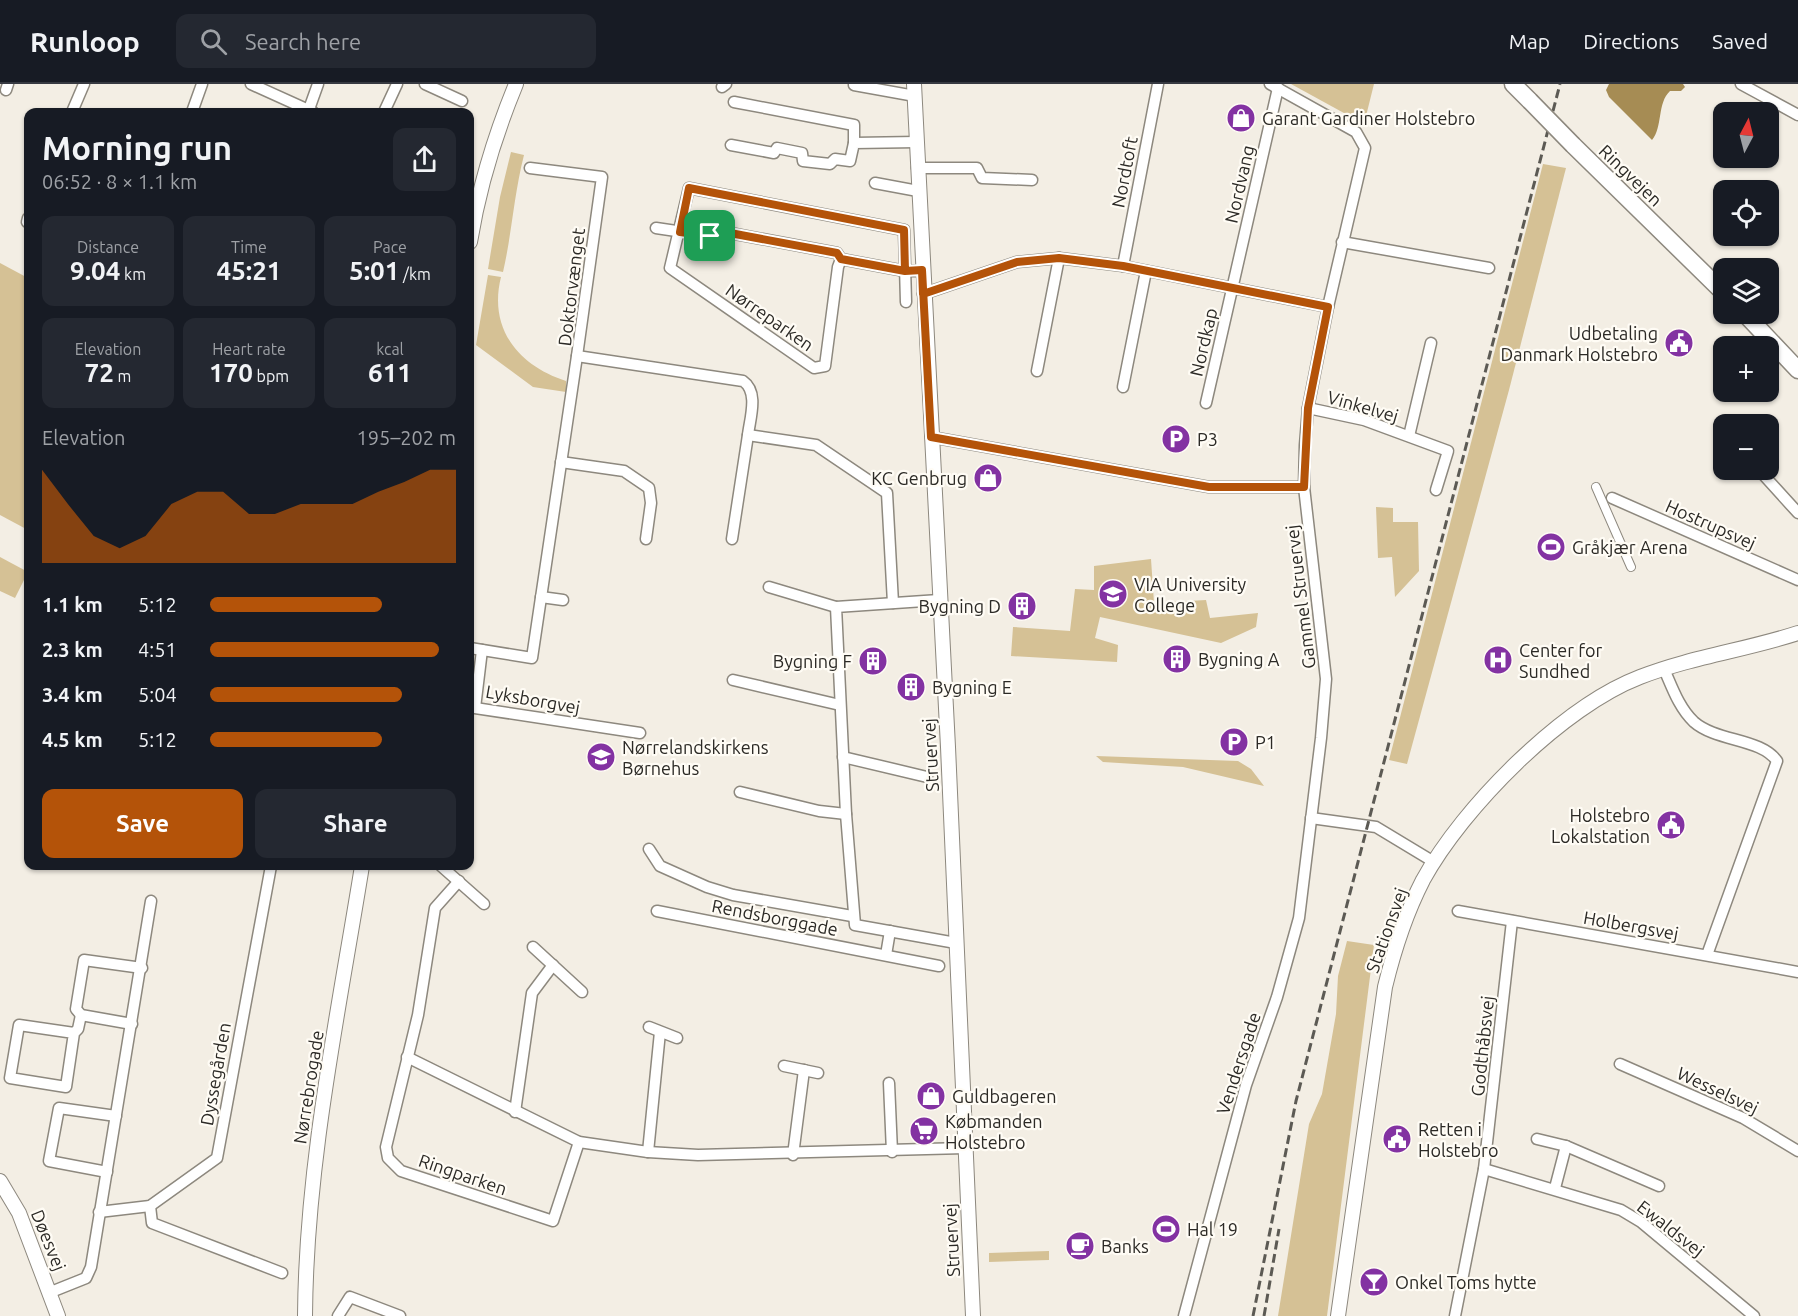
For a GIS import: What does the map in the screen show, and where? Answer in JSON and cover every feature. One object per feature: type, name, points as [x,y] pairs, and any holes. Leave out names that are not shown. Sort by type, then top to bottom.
[{"type":"main road","name":"Ringvejen","points":[[1513,84],[1713,281]]},
{"type":"main road","points":[[1755,324],[1798,370]]},
{"type":"main road","points":[[1757,324],[1798,361]]},
{"type":"street","points":[[74,108],[84,84]]},
{"type":"street","points":[[193,108],[202,84]]},
{"type":"street","points":[[251,84],[302,108]]},
{"type":"street","points":[[311,108],[318,84]]},
{"type":"street","points":[[386,108],[397,84]]},
{"type":"street","points":[[425,84],[462,101]]},
{"type":"street","name":"Nordtoft","points":[[1123,266],[1158,84]]},
{"type":"street","points":[[1741,84],[1798,115]]},
{"type":"street","points":[[474,222],[483,177],[514,85]]},
{"type":"street","name":"Struervej","points":[[854,85],[914,90],[948,747],[973,1316]]},
{"type":"street","name":"Gammel Struervej","points":[[1274,86],[1356,132],[1365,148],[1342,242],[1308,408],[1304,487],[1326,679],[1311,818]]},
{"type":"street","name":"Nordvang","points":[[1232,288],[1274,86]]},
{"type":"street","points":[[731,145],[774,153],[777,148],[802,153],[803,161],[830,164],[835,159],[850,161],[854,143],[854,125],[734,102]]},
{"type":"street","points":[[854,143],[917,142]]},
{"type":"street","name":"Doktorvænget","points":[[530,168],[602,177],[577,356],[743,381],[750,386],[753,393],[732,538]]},
{"type":"street","points":[[917,168],[977,168],[982,178],[1032,180]]},
{"type":"street","points":[[875,183],[918,191]]},
{"type":"street","name":"Nørreparken","points":[[841,259],[825,366],[814,368],[670,268],[689,188],[904,230],[906,302]]},
{"type":"street","points":[[656,228],[710,236],[730,233],[837,253],[841,259],[905,271],[922,270]]},
{"type":"street","points":[[1342,242],[1489,268]]},
{"type":"street","points":[[1037,372],[1059,258]]},
{"type":"street","name":"Nordkap","points":[[923,294],[1017,262],[1059,258],[1123,266],[1328,307]]},
{"type":"street","points":[[1123,387],[1146,271]]},
{"type":"street","name":"Nordkap","points":[[1206,403],[1232,288]]},
{"type":"street","name":"Vinkelvej","points":[[1409,436],[1431,343]]},
{"type":"street","points":[[474,649],[531,658],[577,356]]},
{"type":"street","name":"Vinkelvej","points":[[1308,408],[1364,420],[1448,451],[1436,490]]},
{"type":"street","points":[[747,435],[816,445],[887,494],[892,603]]},
{"type":"street","points":[[931,437],[1209,487],[1304,487]]},
{"type":"street","points":[[561,462],[624,471],[649,488],[651,503],[646,538]]},
{"type":"street","points":[[1768,480],[1798,513]]},
{"type":"street","points":[[1596,487],[1631,567]]},
{"type":"street","name":"Hostrupsvej","points":[[1611,498],[1798,580]]},
{"type":"street","points":[[769,587],[836,607],[939,600]]},
{"type":"street","points":[[541,597],[563,600]]},
{"type":"street","name":"Rendsborggade","points":[[836,607],[852,916],[855,925],[956,943]]},
{"type":"street","name":"Stationsvej","points":[[1338,1316],[1384,987],[1394,949],[1423,881],[1434,862],[1481,799],[1523,756],[1560,725],[1599,698],[1638,677],[1798,633]]},
{"type":"street","name":"Lyksborgvej","points":[[482,650],[475,708],[640,733]]},
{"type":"street","points":[[1664,669],[1677,700],[1692,720],[1719,737],[1762,748],[1771,753],[1777,761],[1707,955]]},
{"type":"street","points":[[732,680],[840,705]]},
{"type":"street","points":[[843,757],[927,777]]},
{"type":"street","points":[[740,792],[819,811],[846,814]]},
{"type":"street","points":[[1311,818],[1376,827],[1434,862]]},
{"type":"street","name":"Vendersgade","points":[[1184,1316],[1246,1085],[1277,997],[1299,918],[1311,818]]},
{"type":"street","name":"Rendsborggade","points":[[649,849],[660,866],[733,895],[852,916]]},
{"type":"street","name":"Dyssegården","points":[[99,1212],[150,1206],[217,1158],[270,870]]},
{"type":"street","name":"Nørrebrogade","points":[[305,1316],[315,1158],[361,870]]},
{"type":"street","points":[[446,870],[484,904]]},
{"type":"street","name":"Ringparken","points":[[459,881],[435,908],[418,1015],[386,1147],[388,1158],[401,1171],[553,1221],[579,1142]]},
{"type":"street","points":[[51,1292],[86,1278],[91,1267],[142,968],[151,901]]},
{"type":"street","name":"Holbergsvej","points":[[1458,911],[1798,972]]},
{"type":"street","name":"Rendsborggade","points":[[657,912],[939,966]]},
{"type":"street","name":"Godthåbsvej","points":[[1455,1316],[1484,1169],[1512,921]]},
{"type":"street","points":[[886,956],[890,931]]},
{"type":"street","points":[[533,947],[582,992]]},
{"type":"street","points":[[132,1024],[81,1015],[76,1009],[84,960],[142,968]]},
{"type":"street","points":[[515,1112],[532,993],[553,965]]},
{"type":"street","points":[[81,1015],[78,1029],[74,1033],[64,1101],[59,1108],[50,1161],[107,1172]]},
{"type":"street","points":[[66,1087],[10,1078],[19,1025],[74,1033]]},
{"type":"street","points":[[648,1152],[655,1030],[677,1038]]},
{"type":"street","points":[[407,1057],[579,1142],[648,1152],[698,1155],[793,1155],[965,1148]]},
{"type":"street","name":"Wesselsvej","points":[[1620,1064],[1743,1118],[1798,1151]]},
{"type":"street","points":[[784,1066],[818,1073]]},
{"type":"street","points":[[793,1155],[804,1070]]},
{"type":"street","points":[[889,1083],[892,1152]]},
{"type":"street","points":[[59,1108],[116,1116]]},
{"type":"street","name":"Ewaldsvej","points":[[1537,1139],[1566,1146],[1659,1186]]},
{"type":"street","points":[[1555,1188],[1566,1146]]},
{"type":"street","name":"Ewaldsvej","points":[[1484,1169],[1555,1188],[1621,1210],[1641,1222],[1754,1316]]},
{"type":"street","name":"Døesvej","points":[[0,1181],[19,1214],[51,1292],[58,1316]]},
{"type":"street","points":[[150,1206],[152,1223],[282,1273]]},
{"type":"street","points":[[338,1316],[350,1297],[400,1316]]},
{"type":"shaded area","points":[[1291,84],[1374,84],[1364,124]]},
{"type":"shaded area","points":[[1609,84],[1683,84],[1685,87],[1681,91],[1670,91],[1666,96],[1661,108],[1658,129],[1652,140],[1609,97],[1606,90]]},
{"type":"shaded area","points":[[511,152],[524,155],[503,272],[488,269],[500,197]]},
{"type":"shaded area","points":[[1543,164],[1566,168],[1509,390],[1407,764],[1389,760]]},
{"type":"shaded area","points":[[0,263],[24,276],[24,528],[0,515]]},
{"type":"shaded area","points":[[488,275],[501,277],[498,296],[499,313],[503,329],[511,343],[534,366],[566,381],[566,392],[533,387],[476,345]]},
{"type":"shaded area","points":[[1376,507],[1393,508],[1393,522],[1418,522],[1419,571],[1395,597],[1392,557],[1378,558]]},
{"type":"shaded area","points":[[0,557],[24,570],[24,580],[15,598],[0,591]]},
{"type":"shaded area","points":[[1151,559],[1154,603],[1206,600],[1210,618],[1258,613],[1256,627],[1221,643],[1100,617],[1095,638],[1118,645],[1117,662],[1011,656],[1013,627],[1070,631],[1075,589],[1094,590],[1094,566]]},
{"type":"shaded area","points":[[1096,756],[1238,761],[1251,769],[1264,786],[1183,767],[1103,762]]},
{"type":"shaded area","points":[[1347,941],[1374,945],[1327,1316],[1278,1316],[1309,1124],[1322,1094],[1336,1014],[1338,976]]},
{"type":"shaded area","points":[[1049,1251],[1049,1260],[989,1262],[989,1253]]},
{"type":"railway","points":[[1253,1316],[1296,1101],[1560,84]]},
{"type":"railway","points":[[1264,1316],[1279,1229]]},
{"type":"place","name":"Garant Gardiner Holstebro","points":[[1241,118]]},
{"type":"place","name":"Udbetaling Danmark Holstebro","points":[[1679,343]]},
{"type":"place","name":"P3","points":[[1176,439]]},
{"type":"place","name":"KC Genbrug","points":[[988,478]]},
{"type":"place","name":"Gråkjær Arena","points":[[1551,547]]},
{"type":"place","name":"VIA University College","points":[[1113,594]]},
{"type":"place","name":"Bygning D","points":[[1022,606]]},
{"type":"place","name":"Bygning A","points":[[1177,659]]},
{"type":"place","name":"Center for Sundhed","points":[[1498,660]]},
{"type":"place","name":"Bygning F","points":[[873,661]]},
{"type":"place","name":"Bygning E","points":[[911,687]]},
{"type":"place","name":"P1","points":[[1234,742]]},
{"type":"place","name":"Nørrelandskirkens Børnehus","points":[[601,757]]},
{"type":"place","name":"Holstebro Lokalstation","points":[[1671,825]]},
{"type":"place","name":"Guldbageren","points":[[931,1096]]},
{"type":"place","name":"Købmanden Holstebro","points":[[924,1131]]},
{"type":"place","name":"Retten i Holstebro","points":[[1397,1139]]},
{"type":"place","name":"Hal 19","points":[[1166,1229]]},
{"type":"place","name":"Banks","points":[[1080,1246]]},
{"type":"place","name":"Onkel Toms hytte","points":[[1374,1282]]},
{"type":"route","points":[[710,236],[680,232],[689,188],[904,230],[905,271],[922,270],[923,294],[997,267],[1036,259],[1059,258],[1123,266],[1328,307],[1308,408],[1304,487],[1209,487],[931,437],[923,294],[922,270],[905,271],[841,259],[837,253],[730,233],[710,236]]}]
